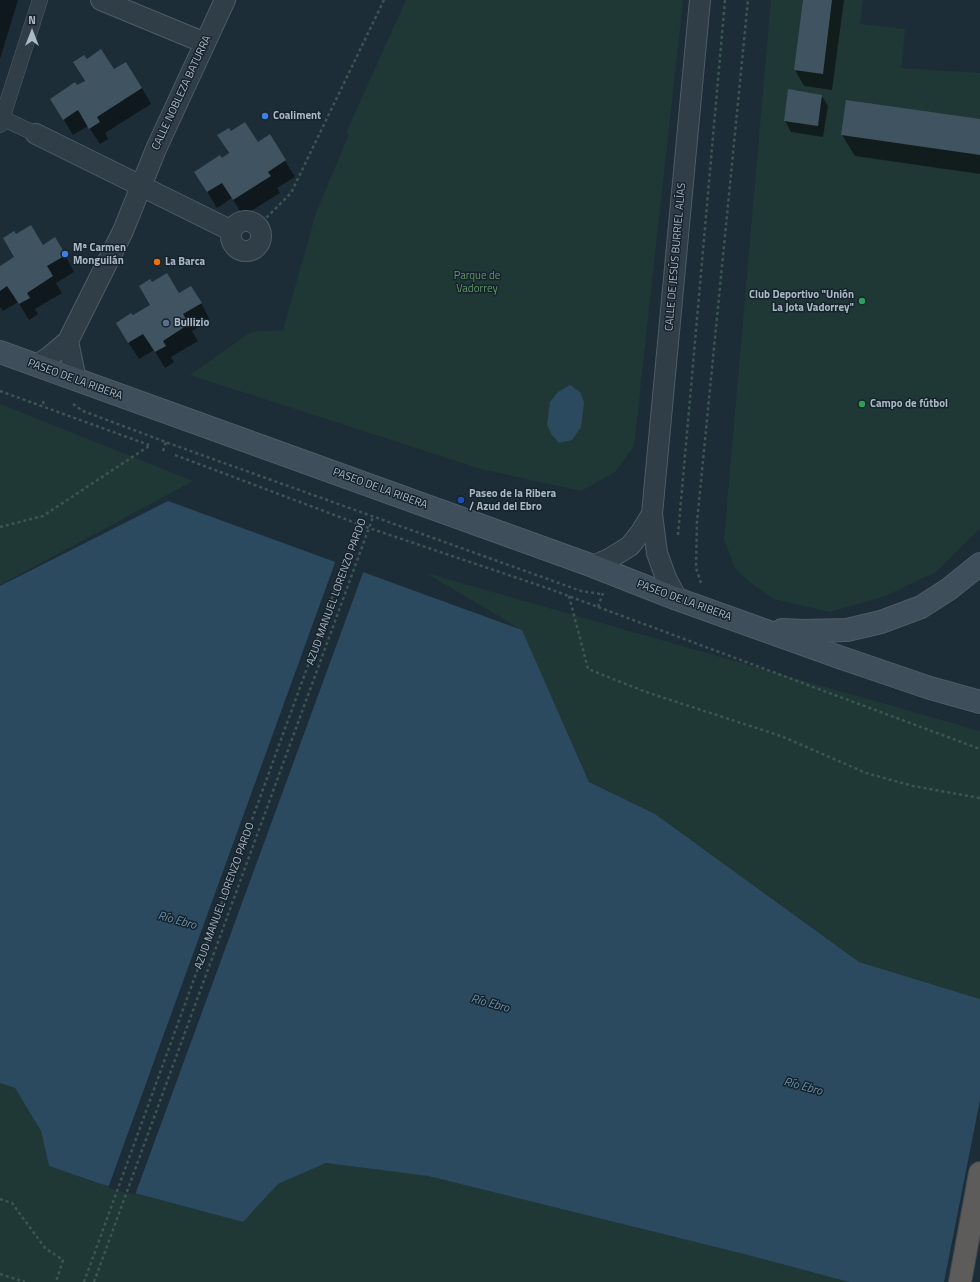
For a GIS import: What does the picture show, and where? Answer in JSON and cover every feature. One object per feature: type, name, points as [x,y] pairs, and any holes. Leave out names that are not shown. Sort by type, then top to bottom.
[{"type":"highway","points":[[960,1282],[980,1173]]},
{"type":"main road","name":"PASEO DE LA RIBERA","points":[[0,352],[593,566],[677,600],[759,628]]},
{"type":"main road","points":[[759,628],[802,631],[847,630],[881,622],[921,607],[949,589],[980,564]]},
{"type":"main road","points":[[759,628],[839,658],[930,688],[980,702]]},
{"type":"street","points":[[40,0],[1,122],[36,134],[232,231],[237,224],[241,222],[250,221],[258,226]]},
{"type":"street","points":[[101,0],[205,43]]},
{"type":"street","name":"CALLE NOBLEZA BATURRA","points":[[36,365],[48,358],[68,341],[123,231],[156,149],[225,0]]},
{"type":"street","name":"CALLE DE JESÚS BURRIEL ALÍAS","points":[[677,600],[666,578],[657,553],[652,514],[700,0]]},
{"type":"street","points":[[68,341],[76,380]]},
{"type":"street","name":"CALLE DE JESÚS BURRIEL ALÍAS","points":[[593,566],[609,559],[630,546],[652,514]]},
{"type":"path","points":[[258,226],[291,193],[384,0]]},
{"type":"path","points":[[678,537],[725,0]]},
{"type":"path","points":[[703,609],[708,594],[702,588],[696,568],[697,522],[748,0]]},
{"type":"path","points":[[0,391],[149,446],[43,516],[0,527]]},
{"type":"path","points":[[43,404],[44,400]]},
{"type":"path","points":[[70,402],[83,411],[373,517],[581,590],[607,596]]},
{"type":"path","points":[[163,451],[166,442]]},
{"type":"path","points":[[175,455],[369,528],[569,596],[980,749]]},
{"type":"path","name":"AZUD MANUEL LORENZO PARDO","points":[[94,1282],[373,517]]},
{"type":"path","name":"AZUD MANUEL LORENZO PARDO","points":[[84,1282],[358,524]]},
{"type":"path","points":[[598,607],[605,589]]},
{"type":"path","points":[[569,596],[588,669],[646,692],[781,736],[866,773],[913,786],[980,798]]},
{"type":"path","points":[[0,1199],[12,1203],[45,1248],[64,1260],[56,1282]]},
{"type":"path","points":[[0,1274],[25,1282]]},
{"type":"green space","name":"Parque de Vadorrey","points":[[406,0],[683,0],[634,446],[615,472],[581,491],[481,469],[190,375],[251,332],[283,330],[316,213],[349,134],[346,133]]},
{"type":"green space","name":"Club Deportivo \"Unión La Jota Vadorrey\"","points":[[771,0],[863,0],[860,24],[905,29],[901,68],[980,73],[980,529],[936,572],[885,596],[830,612],[774,599],[752,584],[735,568],[724,539]]},
{"type":"green space","points":[[0,404],[193,481],[0,585]]},
{"type":"green space","points":[[426,573],[980,731],[980,999],[859,962],[655,814],[589,782],[522,630]]},
{"type":"green space","points":[[0,1083],[15,1088],[41,1131],[49,1166],[101,1184],[243,1222],[278,1184],[326,1163],[428,1176],[744,1254],[850,1282],[0,1282]]},
{"type":"water","points":[[570,385],[580,392],[584,402],[581,427],[572,440],[559,443],[552,435],[547,425],[550,402],[558,392]]},
{"type":"water","name":"Río Ebro","points":[[168,501],[522,630],[589,782],[655,814],[859,962],[980,999],[980,1282],[849,1282],[744,1254],[428,1176],[326,1163],[278,1184],[243,1222],[101,1184],[49,1166],[41,1131],[15,1088],[0,1083],[0,586]]},
{"type":"pier","points":[[336,560],[364,570],[135,1195],[108,1188]]},
{"type":"pier","points":[[980,1100],[980,1282],[944,1282]]},
{"type":"building","points":[[803,0],[832,0],[823,74],[794,70]]},
{"type":"building","points":[[101,49],[114,69],[126,62],[142,88],[97,117],[100,122],[89,129],[78,110],[63,120],[50,99],[75,82],[77,85],[85,81],[73,62],[84,55],[87,59]]},
{"type":"building","points":[[788,89],[822,95],[818,126],[784,121]]},
{"type":"building","points":[[846,100],[980,119],[980,155],[841,135]]},
{"type":"building","points":[[245,122],[258,142],[270,134],[286,160],[268,172],[271,176],[233,200],[222,183],[207,192],[194,172],[220,155],[222,158],[229,153],[217,135],[229,128],[231,131]]},
{"type":"building","points":[[31,225],[43,245],[55,237],[66,255],[47,266],[53,276],[27,293],[30,298],[19,304],[7,286],[0,291],[0,266],[14,257],[3,238],[14,231],[16,234]]},
{"type":"building","points":[[167,273],[179,293],[191,286],[202,303],[183,314],[189,324],[163,341],[166,346],[155,352],[143,334],[128,343],[116,323],[131,313],[133,315],[150,305],[139,286],[150,279],[152,282]]},
{"type":"place","name":"Coaliment","points":[[265,116]]},
{"type":"place","name":"Mª Carmen Monguilán","points":[[65,254]]},
{"type":"place","name":"La Barca","points":[[157,262]]},
{"type":"place","name":"Club Deportivo \"Unión La Jota Vadorrey\"","points":[[862,301]]},
{"type":"place","name":"Bullizio","points":[[166,323]]},
{"type":"place","name":"Campo de fútbol","points":[[862,404]]},
{"type":"place","name":"Paseo de la Ribera / Azud del Ebro","points":[[461,500]]}]
